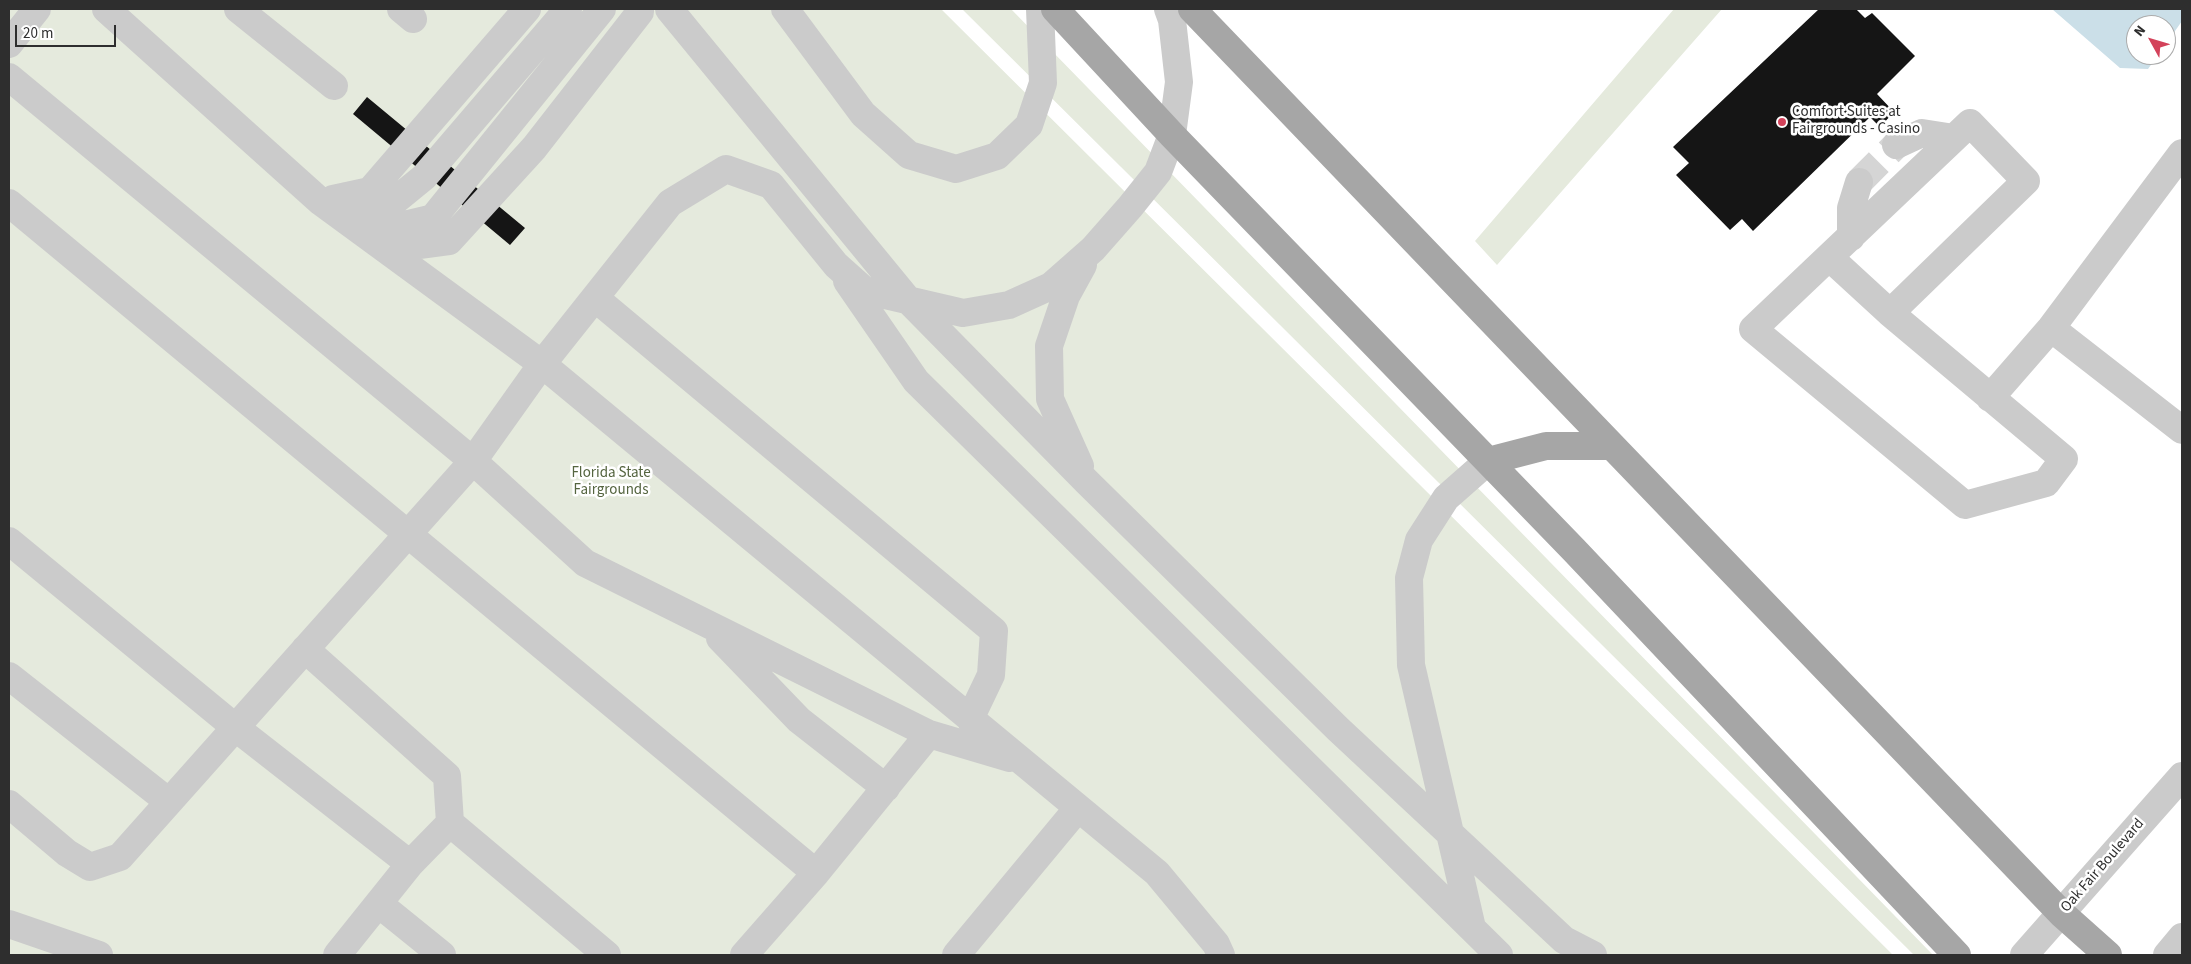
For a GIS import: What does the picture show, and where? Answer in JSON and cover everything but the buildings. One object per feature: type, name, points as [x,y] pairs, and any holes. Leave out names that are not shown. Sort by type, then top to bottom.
[{"type":"main road","points":[[1054,9],[1172,135],[1488,461],[1957,955]]},
{"type":"main road","points":[[1192,9],[2062,914],[2108,955]]},
{"type":"main road","points":[[1488,461],[1546,446],[1611,446]]},
{"type":"street","points":[[9,44],[37,9]]},
{"type":"street","points":[[106,9],[321,202],[542,364],[1157,873],[1216,944],[1221,955]]},
{"type":"street","points":[[238,9],[334,86]]},
{"type":"street","points":[[321,202],[370,191],[527,9]]},
{"type":"street","points":[[321,202],[380,213],[424,177],[568,9]]},
{"type":"street","points":[[321,202],[387,229],[433,218],[602,9]]},
{"type":"street","points":[[321,202],[404,247],[449,242],[534,148],[640,12],[640,9]]},
{"type":"street","points":[[669,9],[908,300],[1088,482],[1338,728],[1564,940],[1593,955]]},
{"type":"street","points":[[785,9],[863,114],[909,155],[956,169],[997,156],[1030,125],[1043,83],[1040,9]]},
{"type":"street","points":[[836,265],[864,290],[963,313],[1009,305],[1051,286],[1093,249],[1158,172],[1172,135],[1179,82],[1172,20],[1168,9]]},
{"type":"street","points":[[9,78],[473,461],[585,563],[929,734],[1021,762]]},
{"type":"street","points":[[1829,257],[1890,313],[2064,460],[2046,483],[1964,505],[1753,329],[1970,123],[2026,181],[1890,313]]},
{"type":"street","points":[[1896,145],[1922,134],[1954,138]]},
{"type":"street","points":[[1990,398],[2051,328],[2182,153]]},
{"type":"street","points":[[9,804],[67,853],[90,867],[120,857],[473,461],[542,364],[670,203],[726,169],[770,185],[836,265],[916,381],[1499,955]]},
{"type":"street","points":[[1851,237],[1851,208],[1859,182]]},
{"type":"street","points":[[9,203],[816,873]]},
{"type":"street","points":[[1088,482],[1050,399],[1049,346],[1066,296],[1093,249]]},
{"type":"street","points":[[595,298],[994,631],[991,675],[970,719]]},
{"type":"street","points":[[2051,328],[2182,430]]},
{"type":"street","points":[[1472,928],[1411,665],[1409,578],[1419,540],[1446,498],[1488,461]]},
{"type":"street","points":[[9,541],[236,728],[410,864]]},
{"type":"street","points":[[707,624],[799,720],[886,788]]},
{"type":"street","points":[[306,649],[447,776],[450,824],[607,955]]},
{"type":"street","points":[[9,676],[169,802]]},
{"type":"street","points":[[744,955],[816,873],[929,734]]},
{"type":"street","name":"Oak Fair Boulevard","points":[[2024,955],[2182,776]]},
{"type":"street","points":[[956,955],[1078,808]]},
{"type":"street","points":[[337,955],[410,864],[450,824]]},
{"type":"street","points":[[379,904],[442,955]]},
{"type":"street","points":[[9,924],[99,955]]},
{"type":"street","points":[[2167,955],[2182,937]]},
{"type":"green space","name":"Florida State Fairgrounds","points":[[9,9],[941,9],[1893,955],[9,955]]},
{"type":"green space","points":[[962,9],[1011,9],[1933,955],[1914,955]]},
{"type":"green space","points":[[1674,9],[1722,9],[1497,265],[1475,241]]},
{"type":"water","points":[[2052,9],[2182,9],[2182,21],[2176,30],[2176,15],[2126,15],[2126,65],[2151,65],[2148,69],[2120,68]]},
{"type":"tunnel","points":[[1859,182],[1896,145]]},
{"type":"place","name":"Comfort Suites at Fairgrounds - Casino","points":[[1782,122]]}]
